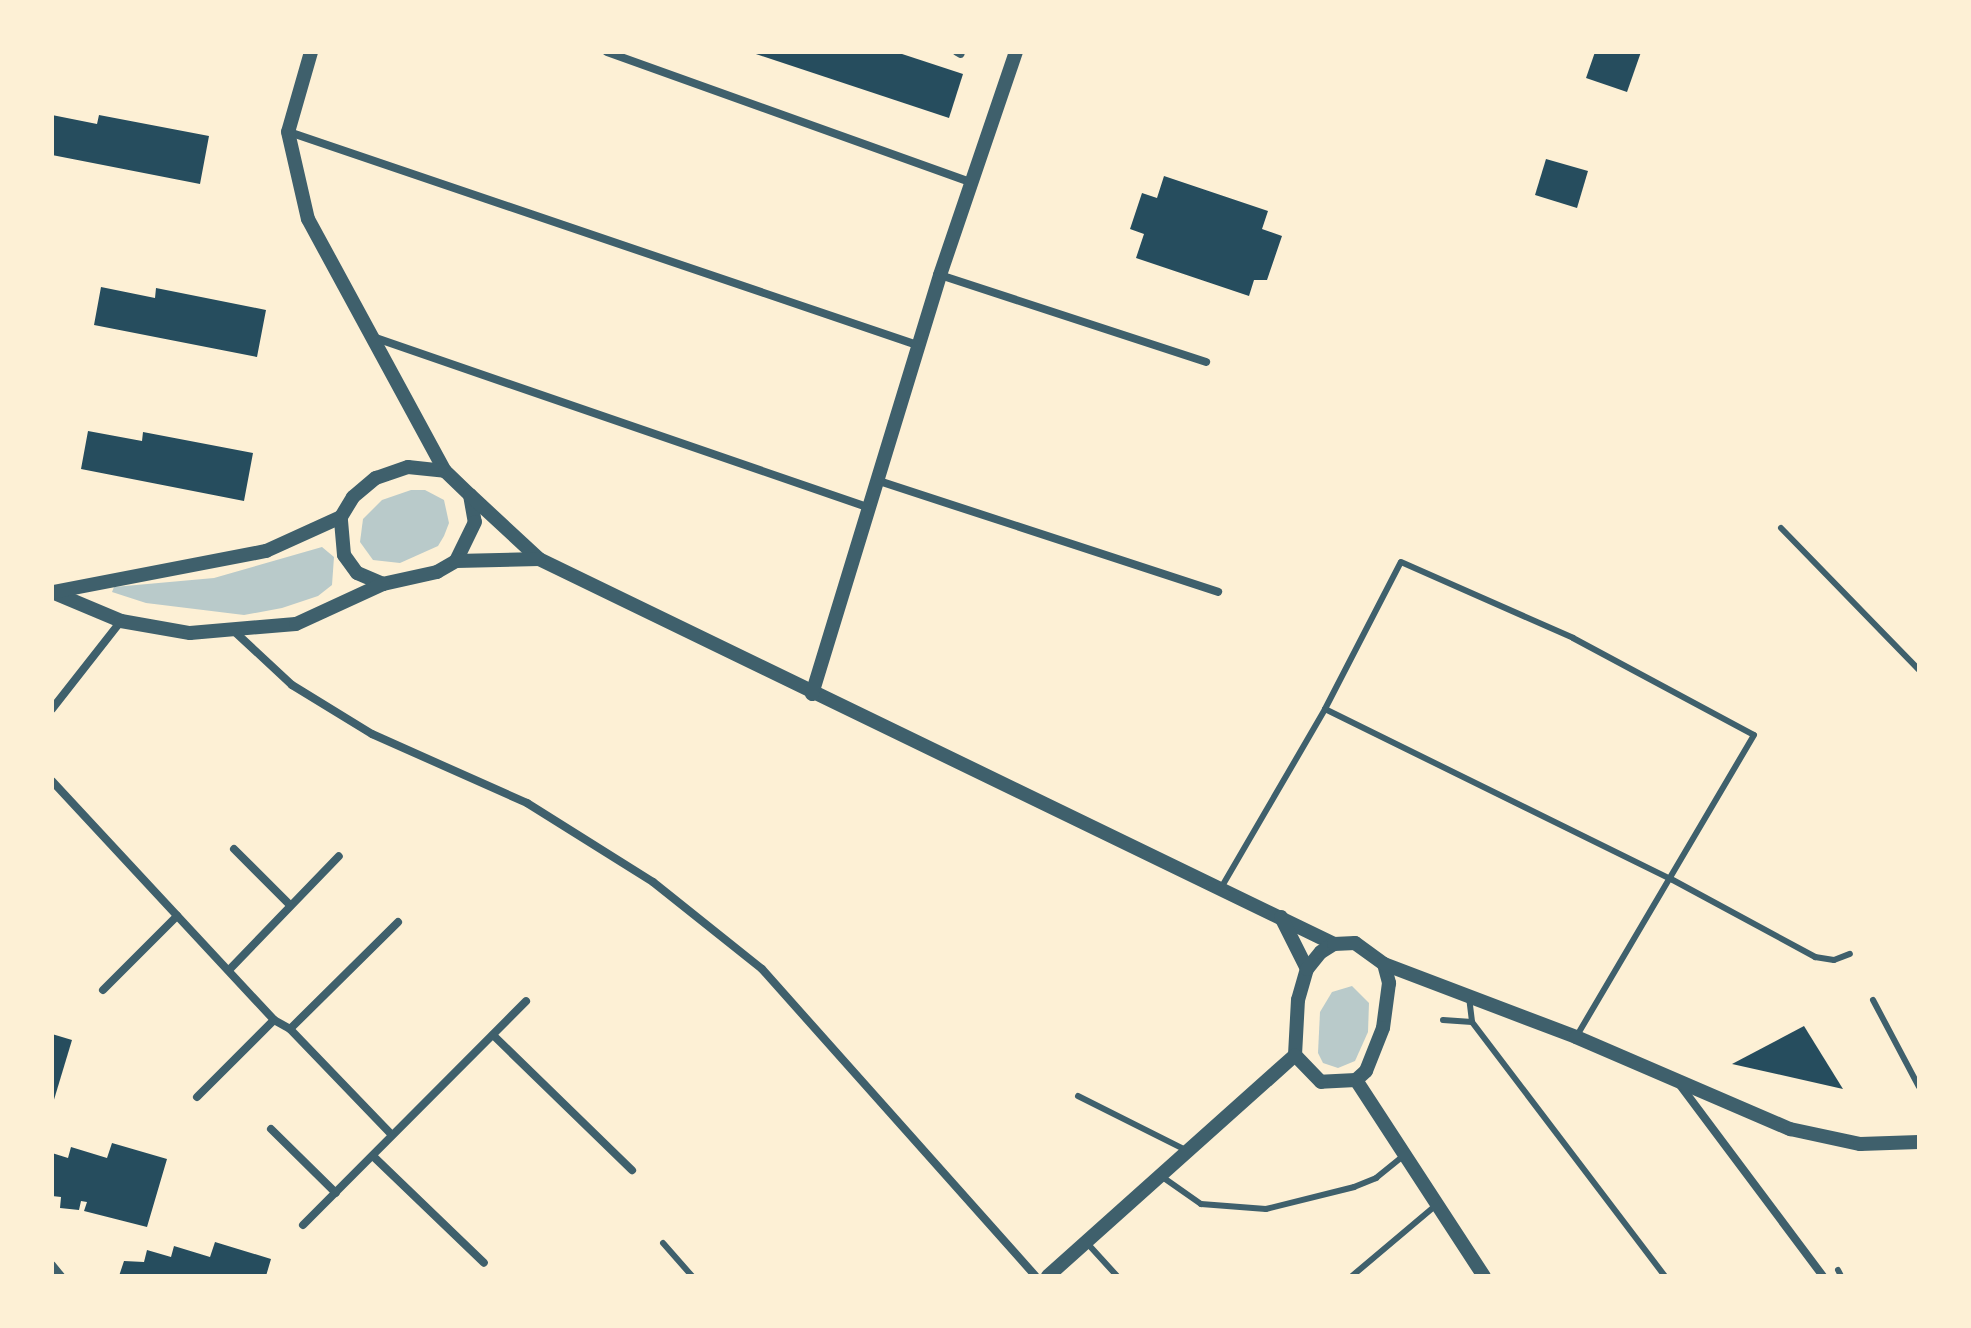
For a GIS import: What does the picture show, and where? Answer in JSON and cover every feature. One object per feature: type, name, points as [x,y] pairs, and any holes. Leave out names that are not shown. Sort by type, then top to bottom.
[{"type":"street","points":[[311,52],[288,132],[308,219],[445,471],[539,559],[812,694],[1334,944],[1355,943],[1384,964],[1576,1037],[1790,1129],[1860,1144],[1919,1142]]},
{"type":"street","points":[[607,52],[970,182]]},
{"type":"street","points":[[812,694],[867,507],[921,346],[940,275],[1016,52]]},
{"type":"street","points":[[288,132],[921,346]]},
{"type":"street","points":[[940,275],[1206,362]]},
{"type":"street","points":[[373,337],[867,507]]},
{"type":"street","points":[[52,592],[266,551],[341,517],[353,497],[376,478],[408,467],[445,471]]},
{"type":"street","points":[[876,480],[1218,592]]},
{"type":"street","points":[[456,561],[475,522],[470,495]]},
{"type":"street","points":[[341,517],[344,555],[357,573],[383,584]]},
{"type":"street","points":[[52,592],[121,621],[190,633],[235,632],[296,624],[383,584],[437,572],[456,561],[539,559]]},
{"type":"street","points":[[52,709],[121,621]]},
{"type":"street","points":[[235,632],[292,685],[372,734],[527,803],[653,882],[762,969],[1036,1276]]},
{"type":"street","points":[[52,781],[274,1020],[290,1029],[391,1134]]},
{"type":"street","points":[[234,849],[290,905]]},
{"type":"street","points":[[229,970],[339,856]]},
{"type":"street","points":[[103,990],[177,916]]},
{"type":"street","points":[[1281,917],[1307,969]]},
{"type":"street","points":[[290,1029],[398,922]]},
{"type":"street","points":[[1048,1276],[1295,1055],[1298,1000],[1307,969],[1334,944]]},
{"type":"street","points":[[1295,1055],[1321,1082],[1356,1080],[1366,1071],[1383,1028],[1389,983],[1384,964]]},
{"type":"street","points":[[303,1225],[375,1158],[391,1134],[526,1001]]},
{"type":"street","points":[[197,1097],[274,1020]]},
{"type":"street","points":[[493,1035],[632,1170]]},
{"type":"street","points":[[1675,1078],[1823,1276]]},
{"type":"street","points":[[1356,1080],[1434,1207],[1484,1276]]},
{"type":"street","points":[[271,1129],[336,1193]]},
{"type":"street","points":[[375,1158],[484,1263]]},
{"type":"street","points":[[52,1265],[61,1276]]},
{"type":"lane","points":[[1781,528],[1919,670]]},
{"type":"lane","points":[[1221,888],[1325,709],[1401,562],[1573,638],[1754,735],[1576,1037]]},
{"type":"lane","points":[[1325,709],[1671,879],[1815,957],[1834,960],[1850,954]]},
{"type":"lane","points":[[1468,996],[1472,1022],[1665,1276]]},
{"type":"lane","points":[[1873,1000],[1919,1087]]},
{"type":"lane","points":[[1443,1020],[1472,1022]]},
{"type":"lane","points":[[1078,1096],[1188,1151]]},
{"type":"lane","points":[[1160,1176],[1201,1204],[1266,1209],[1376,1178],[1403,1156]]},
{"type":"lane","points":[[1352,1276],[1434,1207]]},
{"type":"lane","points":[[1086,1242],[1117,1276]]},
{"type":"lane","points":[[663,1243],[692,1276]]},
{"type":"shaded area","points":[[411,490],[425,490],[444,500],[449,523],[444,536],[438,546],[400,563],[373,560],[360,542],[363,519],[382,500]]},
{"type":"shaded area","points":[[322,547],[334,557],[332,585],[318,596],[282,608],[244,615],[146,603],[112,592],[114,587],[214,578]]},
{"type":"shaded area","points":[[1352,986],[1369,1003],[1368,1032],[1355,1061],[1338,1068],[1323,1063],[1318,1053],[1320,1012],[1332,992]]},
{"type":"building","points":[[750,52],[896,52],[963,74],[949,118]]},
{"type":"building","points":[[1595,52],[1641,52],[1627,92],[1586,78]]},
{"type":"building","points":[[52,115],[97,124],[99,115],[209,136],[200,184],[52,155]]},
{"type":"building","points":[[1546,159],[1588,171],[1577,208],[1535,195]]},
{"type":"building","points":[[1164,176],[1268,211],[1262,229],[1282,236],[1267,280],[1254,280],[1249,296],[1136,258],[1144,234],[1130,229],[1142,193],[1157,198]]},
{"type":"building","points":[[101,287],[155,298],[156,288],[266,310],[257,357],[94,325]]},
{"type":"building","points":[[88,431],[142,441],[143,432],[253,453],[244,501],[81,469]]},
{"type":"building","points":[[1804,1026],[1843,1089],[1732,1064]]},
{"type":"building","points":[[52,1034],[72,1040],[53,1103],[52,1103]]},
{"type":"building","points":[[112,1143],[167,1159],[147,1227],[84,1211],[87,1202],[81,1201],[79,1210],[60,1208],[61,1197],[52,1196],[52,1153],[68,1158],[71,1147],[107,1158]]},
{"type":"building","points":[[215,1242],[271,1259],[266,1276],[119,1276],[124,1261],[144,1262],[147,1250],[171,1257],[174,1246],[210,1257]]}]
